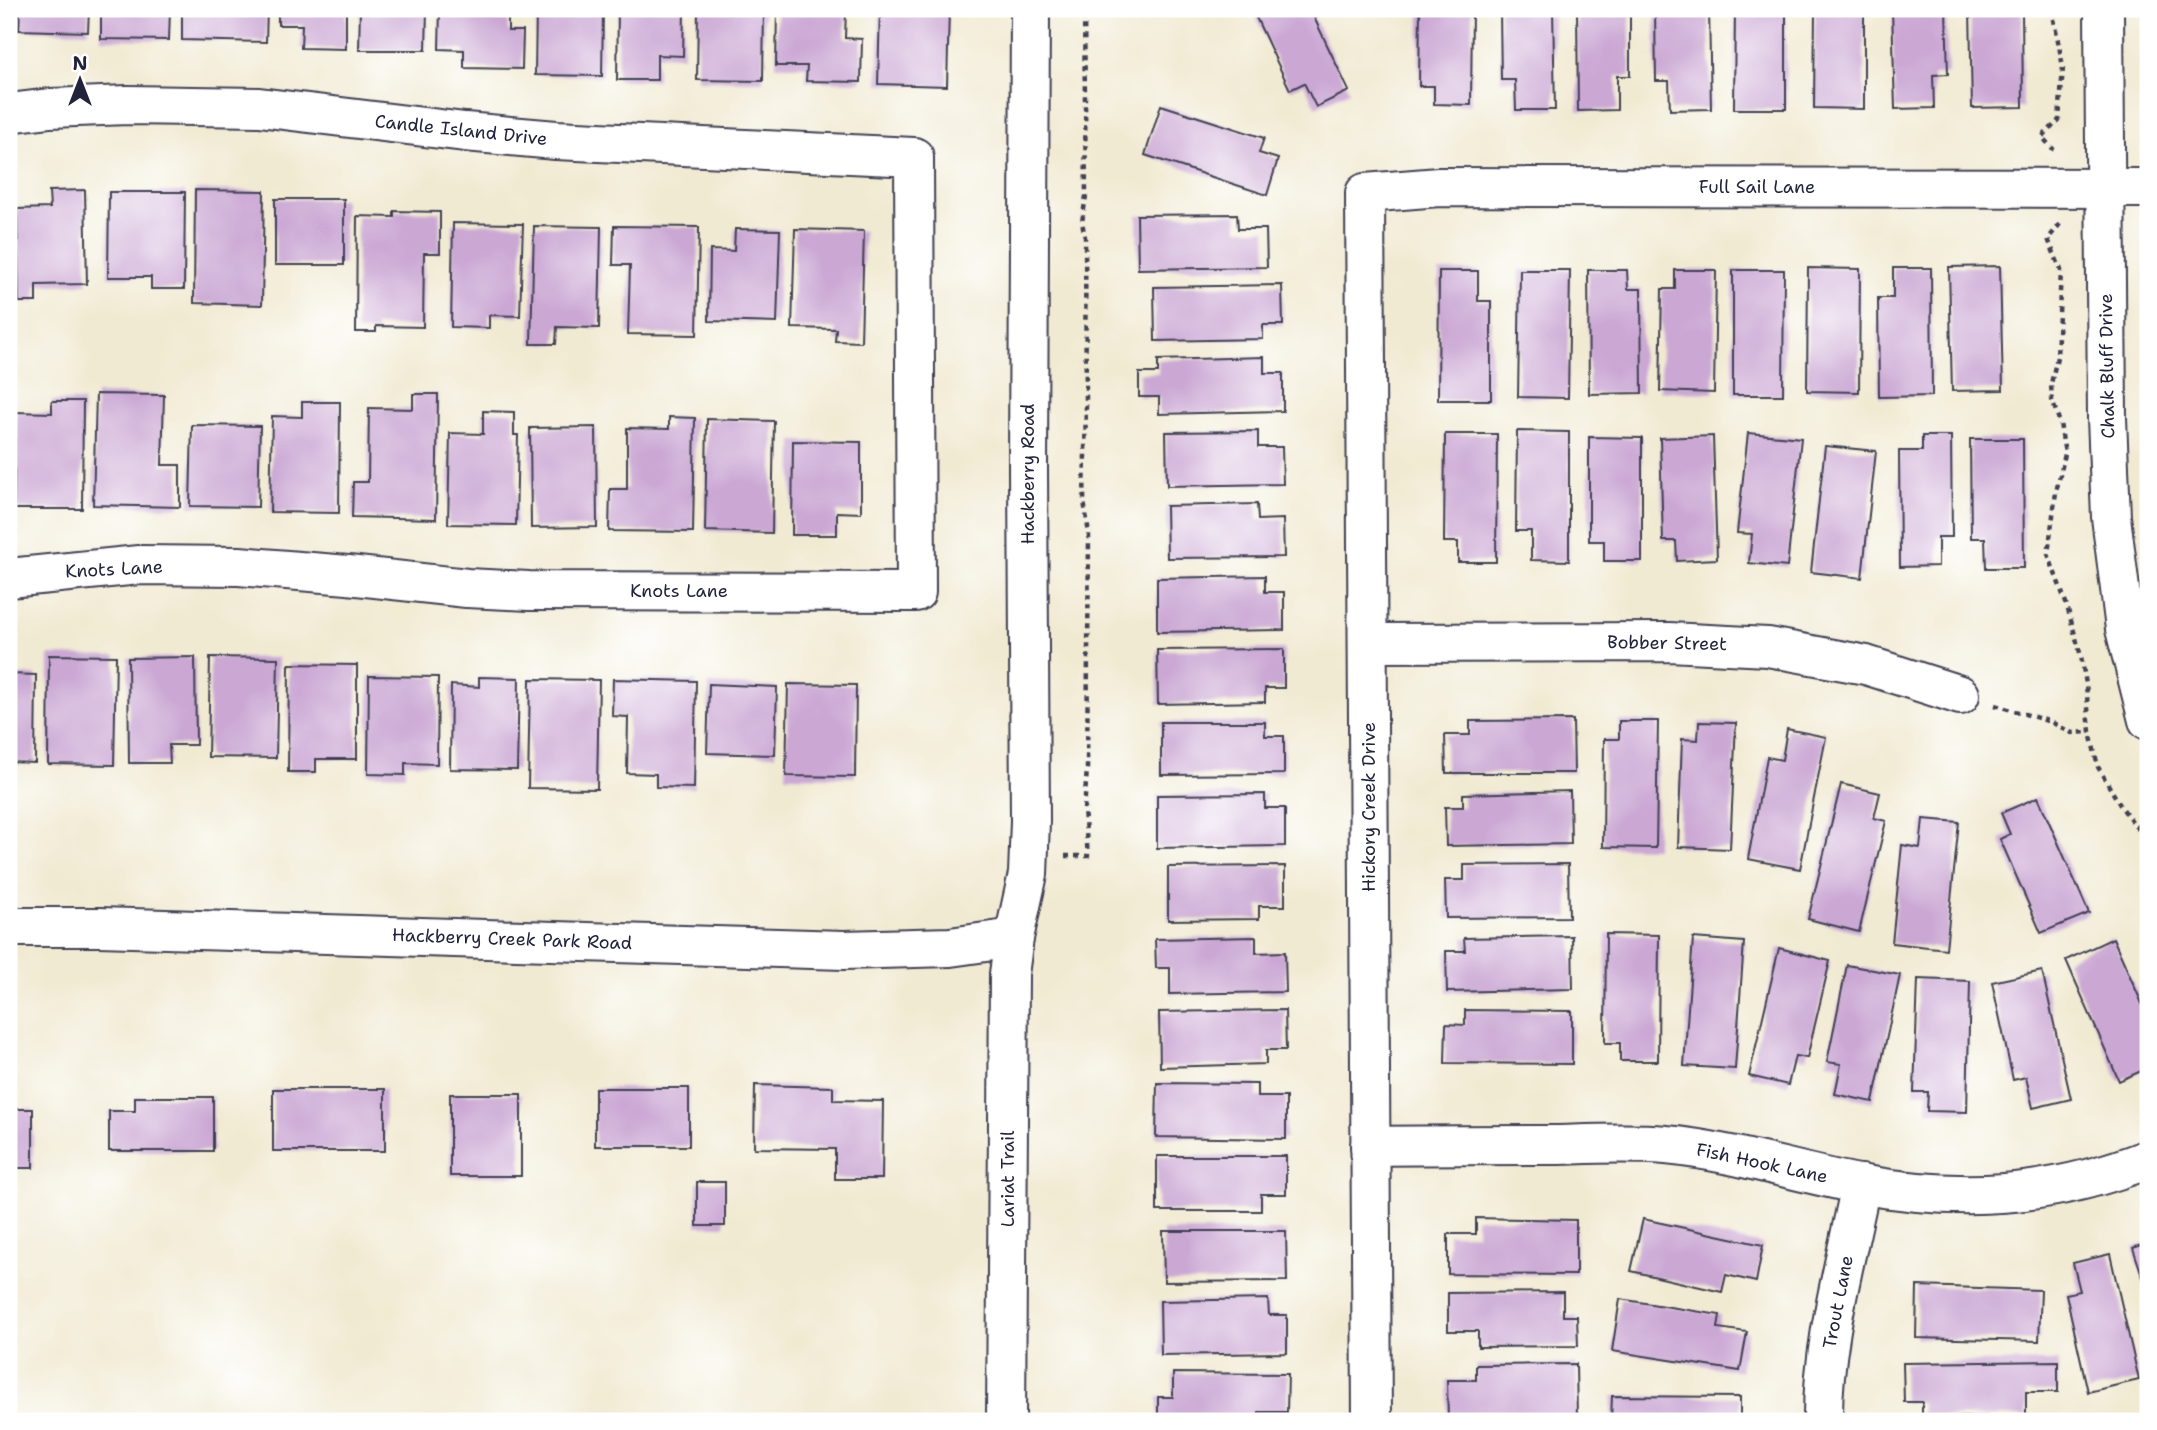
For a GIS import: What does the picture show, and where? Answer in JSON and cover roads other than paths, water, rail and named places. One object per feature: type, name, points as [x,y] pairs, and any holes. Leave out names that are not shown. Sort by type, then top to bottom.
[{"type":"street","name":"Hackberry Road","points":[[1014,938],[1028,874],[1029,855],[1030,9]]},
{"type":"street","name":"Chalk Bluff Drive","points":[[2104,9],[2111,517],[2125,629],[2148,717]]},
{"type":"street","name":"Candle Island Drive","points":[[9,113],[50,108],[128,105],[259,107],[556,140],[914,157]]},
{"type":"street","name":"Knots Lane","points":[[9,578],[139,565],[239,566],[467,588],[530,591],[916,592],[914,157]]},
{"type":"street","name":"Full Sail Lane","points":[[1365,193],[1439,187],[2148,187]]},
{"type":"street","name":"Hickory Creek Drive","points":[[1365,193],[1372,1421]]},
{"type":"street","name":"Bobber Street","points":[[1368,643],[1669,642],[1756,646],[1866,665],[1960,695]]},
{"type":"street","name":"Hackberry Creek Park Road","points":[[9,927],[428,936],[844,950],[950,947],[1014,938]]},
{"type":"street","name":"Lariat Trail","points":[[1006,1421],[1009,974],[1014,938]]},
{"type":"street","name":"Fish Hook Lane","points":[[1370,1146],[1665,1145],[1733,1155],[1902,1192],[1943,1195],[2026,1192],[2108,1174],[2148,1159]]},
{"type":"street","name":"Trout Lane","points":[[1823,1421],[1825,1374],[1831,1334],[1861,1184]]}]
